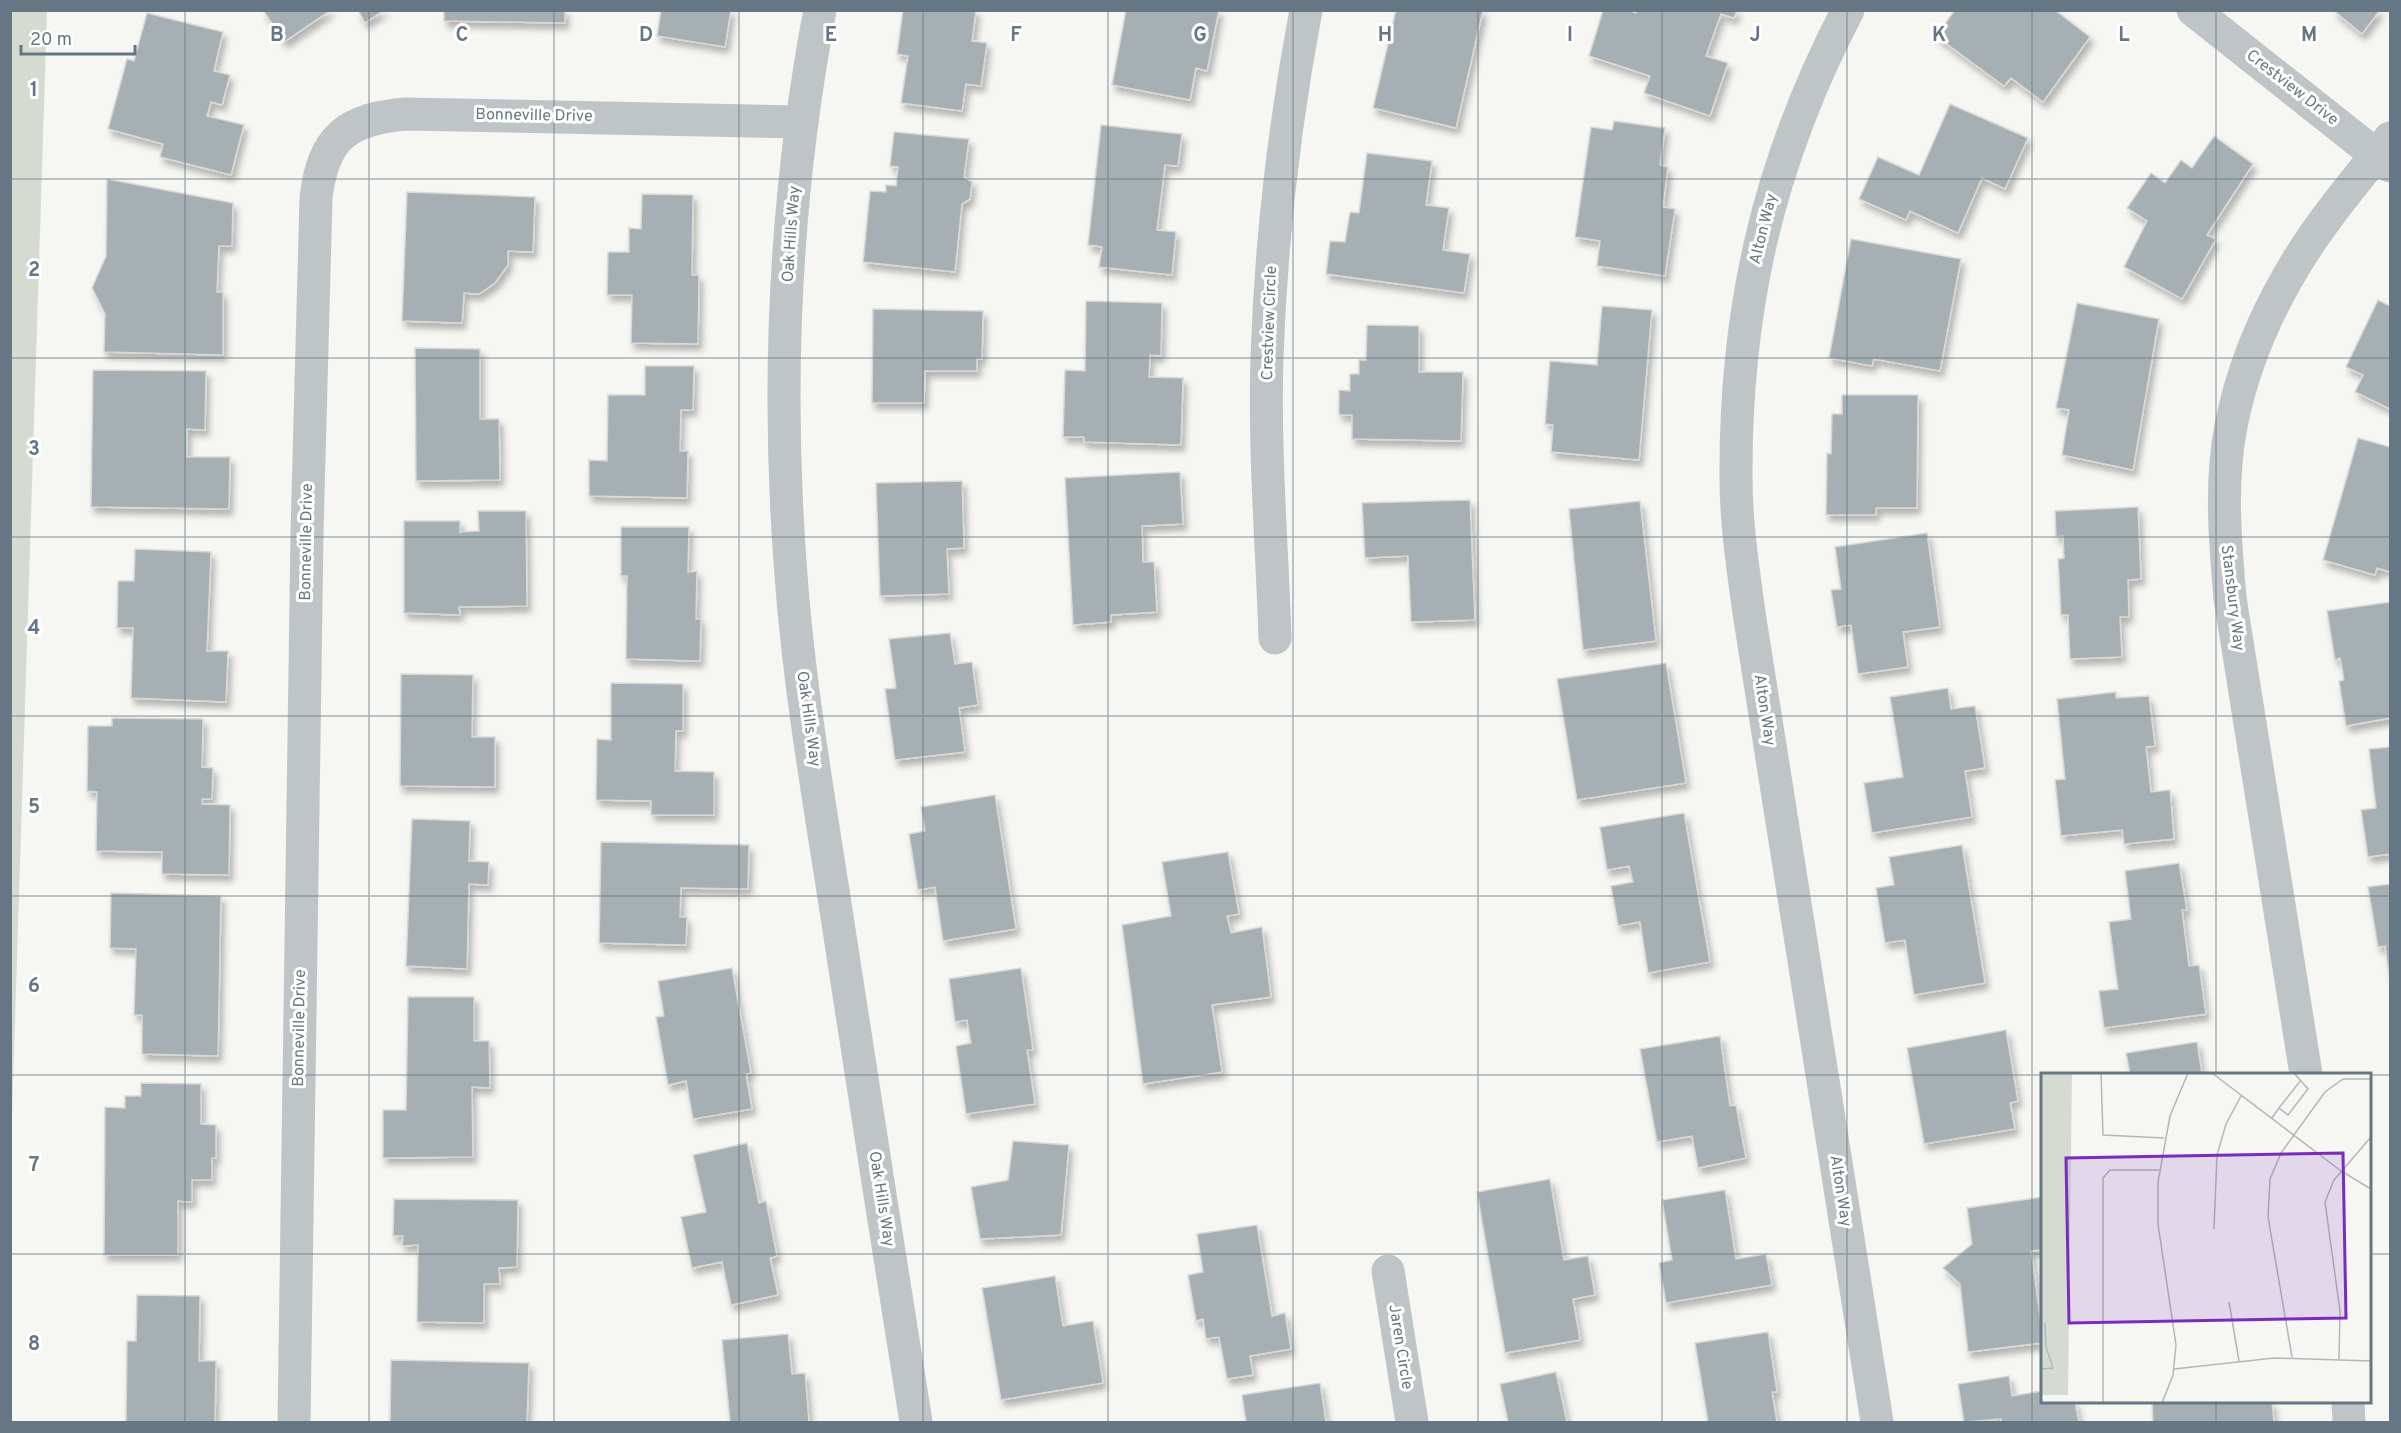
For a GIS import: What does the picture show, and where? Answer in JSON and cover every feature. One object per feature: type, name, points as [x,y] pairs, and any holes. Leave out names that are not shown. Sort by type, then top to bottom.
[{"type":"street","name":"Oak Hills Way","points":[[820,10],[802,122],[792,227],[784,389],[786,502],[792,591],[810,742],[916,1422]]},
{"type":"street","name":"Crestview Circle","points":[[1275,638],[1267,359],[1271,270],[1278,181],[1306,10]]},
{"type":"street","name":"Alton Way","points":[[1848,10],[1820,65],[1798,119],[1766,217],[1751,284],[1743,349],[1736,479],[1749,613],[1877,1422]]},
{"type":"street","name":"Crestview Drive","points":[[2193,10],[2386,153]]},
{"type":"street","name":"Bonneville Drive","points":[[294,1422],[307,533],[316,198],[322,164],[332,145],[346,130],[365,120],[406,114],[802,122]]},
{"type":"street","name":"Stansbury Way","points":[[2306,1073],[2230,598],[2224,538],[2225,478],[2231,426],[2246,375],[2265,325],[2288,277],[2318,231],[2386,153]]},
{"type":"street","name":"Jaren Circle","points":[[1388,1271],[1412,1422]]},
{"type":"street","points":[[2348,1403],[2349,1422]]},
{"type":"shaded area","points":[[10,11],[47,11],[11,1148]]},
{"type":"building","points":[[263,10],[331,10],[284,42]]},
{"type":"building","points":[[358,10],[384,10],[365,23]]},
{"type":"building","points":[[444,10],[565,10],[565,23],[444,21]]},
{"type":"building","points":[[661,10],[731,10],[725,47],[657,36]]},
{"type":"building","points":[[903,10],[976,10],[972,41],[987,43],[981,86],[966,84],[962,111],[901,103],[908,56],[897,54]]},
{"type":"building","points":[[1126,10],[1219,10],[1207,71],[1196,68],[1190,100],[1112,85]]},
{"type":"building","points":[[1396,10],[1483,10],[1456,128],[1373,108]]},
{"type":"building","points":[[1603,10],[1628,10],[1636,13],[1637,10],[1737,10],[1734,18],[1721,14],[1706,56],[1728,63],[1710,116],[1644,93],[1650,76],[1589,56]]},
{"type":"building","points":[[1955,10],[2055,10],[2090,37],[2043,102],[2011,78],[2004,86],[1936,36]]},
{"type":"building","points":[[2333,10],[2380,10],[2362,34]]},
{"type":"building","points":[[147,13],[223,32],[214,71],[230,75],[222,105],[211,102],[207,116],[244,125],[231,175],[160,157],[163,144],[108,129],[127,59],[134,61]]},
{"type":"building","points":[[1950,104],[2028,138],[2005,189],[1982,178],[1958,233],[1910,211],[1906,220],[1859,199],[1878,157],[1919,175]]},
{"type":"building","points":[[1614,121],[1665,128],[1660,165],[1668,167],[1663,207],[1675,209],[1665,276],[1597,266],[1600,241],[1575,237],[1591,127],[1612,130]]},
{"type":"building","points":[[1101,125],[1182,134],[1178,166],[1165,165],[1157,230],[1176,232],[1172,275],[1099,267],[1102,247],[1088,245]]},
{"type":"building","points":[[894,132],[969,139],[964,177],[972,182],[970,199],[962,204],[955,272],[863,262],[870,191],[886,192],[886,185],[896,186],[898,167],[890,166]]},
{"type":"building","points":[[2214,136],[2253,164],[2207,235],[2216,239],[2182,299],[2124,267],[2147,221],[2127,208],[2151,173],[2165,183],[2181,160],[2192,168]]},
{"type":"building","points":[[1367,153],[1432,161],[1426,205],[1449,208],[1443,250],[1470,254],[1464,293],[1326,274],[1330,241],[1345,242],[1350,212],[1359,213]]},
{"type":"building","points":[[107,179],[233,203],[232,246],[219,246],[217,292],[223,292],[223,355],[104,352],[105,314],[92,288],[106,256]]},
{"type":"building","points":[[407,192],[535,197],[533,252],[508,251],[508,265],[495,283],[479,294],[464,293],[462,323],[402,321]]},
{"type":"building","points":[[642,194],[693,195],[692,275],[699,275],[698,344],[631,343],[632,295],[607,295],[608,252],[629,252],[629,228],[641,229]]},
{"type":"building","points":[[1851,239],[1961,259],[1940,371],[1874,359],[1872,366],[1829,358]]},
{"type":"building","points":[[2378,300],[2390,306],[2390,409],[2355,392],[2363,375],[2346,367]]},
{"type":"building","points":[[1086,301],[1162,303],[1161,356],[1150,355],[1149,377],[1183,378],[1181,445],[1084,442],[1084,437],[1063,437],[1065,370],[1085,371]]},
{"type":"building","points":[[2077,303],[2159,319],[2133,470],[2062,455],[2069,410],[2056,408]]},
{"type":"building","points":[[1602,306],[1652,310],[1639,460],[1551,452],[1553,425],[1545,424],[1550,361],[1597,365]]},
{"type":"building","points":[[873,309],[983,311],[982,359],[977,359],[977,371],[925,371],[924,403],[872,403]]},
{"type":"building","points":[[1367,325],[1419,326],[1419,372],[1463,372],[1461,441],[1352,439],[1352,415],[1339,415],[1339,390],[1350,391],[1350,374],[1359,374],[1359,360],[1366,360]]},
{"type":"building","points":[[415,348],[480,349],[480,419],[499,419],[500,480],[416,481]]},
{"type":"building","points":[[645,366],[694,366],[693,410],[681,410],[680,451],[688,451],[687,498],[589,496],[589,460],[607,461],[608,395],[645,395]]},
{"type":"building","points":[[93,370],[206,371],[205,430],[187,429],[187,457],[230,457],[229,509],[91,507]]},
{"type":"building","points":[[1842,395],[1918,395],[1917,508],[1876,508],[1876,515],[1826,515],[1827,453],[1831,454],[1832,414],[1842,414]]},
{"type":"building","points":[[2358,438],[2390,447],[2390,572],[2377,568],[2375,575],[2323,560]]},
{"type":"building","points":[[1180,472],[1183,524],[1142,526],[1143,562],[1154,562],[1157,612],[1111,615],[1111,622],[1073,625],[1065,478]]},
{"type":"building","points":[[962,481],[964,548],[947,549],[949,594],[880,596],[876,483]]},
{"type":"building","points":[[1470,500],[1475,620],[1411,622],[1408,556],[1365,558],[1362,503]]},
{"type":"building","points":[[1640,501],[1656,641],[1583,650],[1569,509]]},
{"type":"building","points":[[2138,507],[2141,579],[2128,580],[2129,617],[2120,617],[2122,657],[2070,659],[2068,615],[2061,615],[2058,559],[2064,558],[2063,536],[2056,537],[2055,511]]},
{"type":"building","points":[[478,511],[526,511],[527,606],[459,607],[460,615],[404,613],[404,521],[460,521],[460,532],[479,531]]},
{"type":"building","points":[[621,527],[689,527],[688,572],[697,571],[696,619],[701,619],[700,661],[626,659],[627,576],[621,576]]},
{"type":"building","points":[[1927,533],[1940,627],[1903,632],[1908,667],[1858,674],[1851,625],[1837,627],[1831,590],[1841,589],[1835,547]]},
{"type":"building","points":[[135,549],[211,552],[207,651],[228,651],[226,702],[131,698],[133,628],[117,628],[118,581],[134,581]]},
{"type":"building","points":[[2390,602],[2390,718],[2346,726],[2339,681],[2344,680],[2340,658],[2335,660],[2327,611]]},
{"type":"building","points":[[950,633],[955,664],[972,662],[978,705],[959,708],[965,752],[895,760],[885,689],[896,688],[889,639]]},
{"type":"building","points":[[1666,663],[1686,783],[1577,800],[1557,679]]},
{"type":"building","points":[[401,674],[473,675],[472,737],[495,737],[495,787],[400,786]]},
{"type":"building","points":[[611,683],[683,684],[683,731],[676,731],[675,771],[714,772],[714,815],[651,815],[651,801],[596,800],[597,739],[611,740]]},
{"type":"building","points":[[1948,688],[1951,709],[1975,706],[1985,768],[1965,771],[1972,817],[1872,833],[1864,783],[1903,777],[1890,697]]},
{"type":"building","points":[[2116,692],[2116,698],[2149,696],[2155,746],[2146,747],[2151,792],[2170,790],[2174,839],[2124,844],[2122,830],[2061,836],[2055,780],[2065,779],[2057,699]]},
{"type":"building","points":[[112,718],[203,719],[202,767],[213,768],[212,799],[202,799],[202,804],[230,805],[229,875],[162,874],[162,852],[96,851],[97,792],[87,791],[88,726],[112,726]]},
{"type":"building","points":[[2390,747],[2390,854],[2368,857],[2361,810],[2376,808],[2369,749]]},
{"type":"building","points":[[995,795],[1016,929],[943,941],[935,887],[918,890],[909,834],[925,831],[921,807]]},
{"type":"building","points":[[1684,813],[1710,962],[1648,973],[1640,922],[1618,926],[1611,886],[1633,882],[1629,866],[1607,870],[1600,827]]},
{"type":"building","points":[[412,819],[470,821],[469,861],[489,862],[488,885],[469,884],[467,969],[406,966]]},
{"type":"building","points":[[601,842],[749,845],[748,889],[681,888],[680,917],[687,917],[686,945],[599,943]]},
{"type":"building","points":[[1962,845],[1985,983],[1914,995],[1905,940],[1885,943],[1876,888],[1894,885],[1889,857]]},
{"type":"building","points":[[1228,852],[1239,914],[1227,916],[1231,933],[1262,927],[1271,997],[1212,1005],[1222,1072],[1143,1084],[1122,925],[1171,916],[1162,862]]},
{"type":"building","points":[[2179,863],[2187,910],[2182,910],[2189,966],[2199,965],[2206,1014],[2104,1028],[2099,991],[2118,989],[2109,922],[2131,919],[2125,871]]},
{"type":"building","points":[[2390,884],[2390,981],[2385,946],[2378,947],[2368,887]]},
{"type":"building","points":[[111,893],[221,896],[218,1056],[142,1054],[142,1015],[134,1015],[136,949],[110,948]]},
{"type":"building","points":[[732,968],[751,1073],[746,1074],[752,1109],[693,1119],[686,1081],[668,1085],[656,1017],[664,1016],[658,981]]},
{"type":"building","points":[[1021,968],[1033,1050],[1027,1050],[1035,1104],[966,1114],[956,1046],[971,1043],[967,1020],[955,1022],[949,979]]},
{"type":"building","points":[[408,997],[474,997],[474,1041],[489,1041],[490,1088],[472,1087],[473,1157],[383,1158],[383,1110],[406,1110]]},
{"type":"building","points":[[2006,1030],[2018,1101],[2010,1103],[2015,1129],[1924,1144],[1907,1048]]},
{"type":"building","points":[[1720,1036],[1730,1106],[1736,1105],[1746,1158],[1698,1168],[1692,1136],[1657,1142],[1640,1049]]},
{"type":"building","points":[[2197,1042],[2202,1073],[2130,1073],[2126,1053]]},
{"type":"building","points":[[141,1083],[201,1084],[201,1124],[216,1125],[216,1158],[212,1158],[212,1180],[192,1180],[192,1202],[178,1201],[178,1255],[104,1255],[105,1107],[125,1108],[125,1096],[141,1096]]},
{"type":"building","points":[[1013,1141],[1069,1145],[1061,1235],[980,1239],[971,1187],[1008,1180]]},
{"type":"building","points":[[747,1143],[759,1203],[766,1201],[777,1256],[770,1258],[778,1295],[731,1305],[722,1262],[692,1268],[681,1217],[706,1212],[693,1155]]},
{"type":"building","points":[[1550,1179],[1564,1260],[1588,1256],[1595,1295],[1573,1299],[1580,1340],[1505,1353],[1477,1192]]},
{"type":"building","points":[[1725,1190],[1736,1259],[1766,1254],[1772,1285],[1666,1303],[1659,1263],[1672,1260],[1662,1200]]},
{"type":"building","points":[[2041,1197],[2041,1250],[2031,1251],[2041,1323],[2041,1343],[1968,1352],[1960,1284],[1943,1268],[1972,1244],[1967,1208]]},
{"type":"building","points":[[394,1199],[518,1200],[517,1267],[499,1268],[500,1284],[484,1284],[484,1323],[417,1322],[418,1245],[402,1246],[403,1236],[393,1236]]},
{"type":"building","points":[[1257,1225],[1272,1316],[1285,1313],[1291,1349],[1250,1356],[1253,1375],[1227,1379],[1219,1337],[1206,1339],[1203,1319],[1196,1321],[1188,1275],[1203,1272],[1197,1234]]},
{"type":"building","points":[[1055,1276],[1063,1326],[1093,1321],[1103,1383],[1001,1400],[982,1288]]},
{"type":"building","points":[[137,1295],[200,1296],[199,1361],[216,1361],[215,1422],[126,1422],[127,1341],[136,1341]]},
{"type":"building","points":[[1768,1332],[1777,1392],[1772,1392],[1777,1422],[1708,1422],[1695,1343]]},
{"type":"building","points":[[788,1334],[792,1374],[805,1373],[809,1422],[730,1422],[722,1340]]},
{"type":"building","points":[[391,1360],[529,1363],[527,1422],[390,1422]]},
{"type":"building","points":[[1556,1372],[1567,1422],[1508,1422],[1500,1384]]},
{"type":"building","points":[[2009,1376],[2012,1396],[2041,1391],[2041,1403],[2075,1403],[2079,1422],[2002,1422],[2001,1419],[1964,1422],[1958,1384]]},
{"type":"building","points":[[1320,1383],[1326,1422],[1246,1422],[1242,1395]]},
{"type":"building","points":[[2152,1403],[2272,1403],[2274,1422],[2153,1422]]}]
